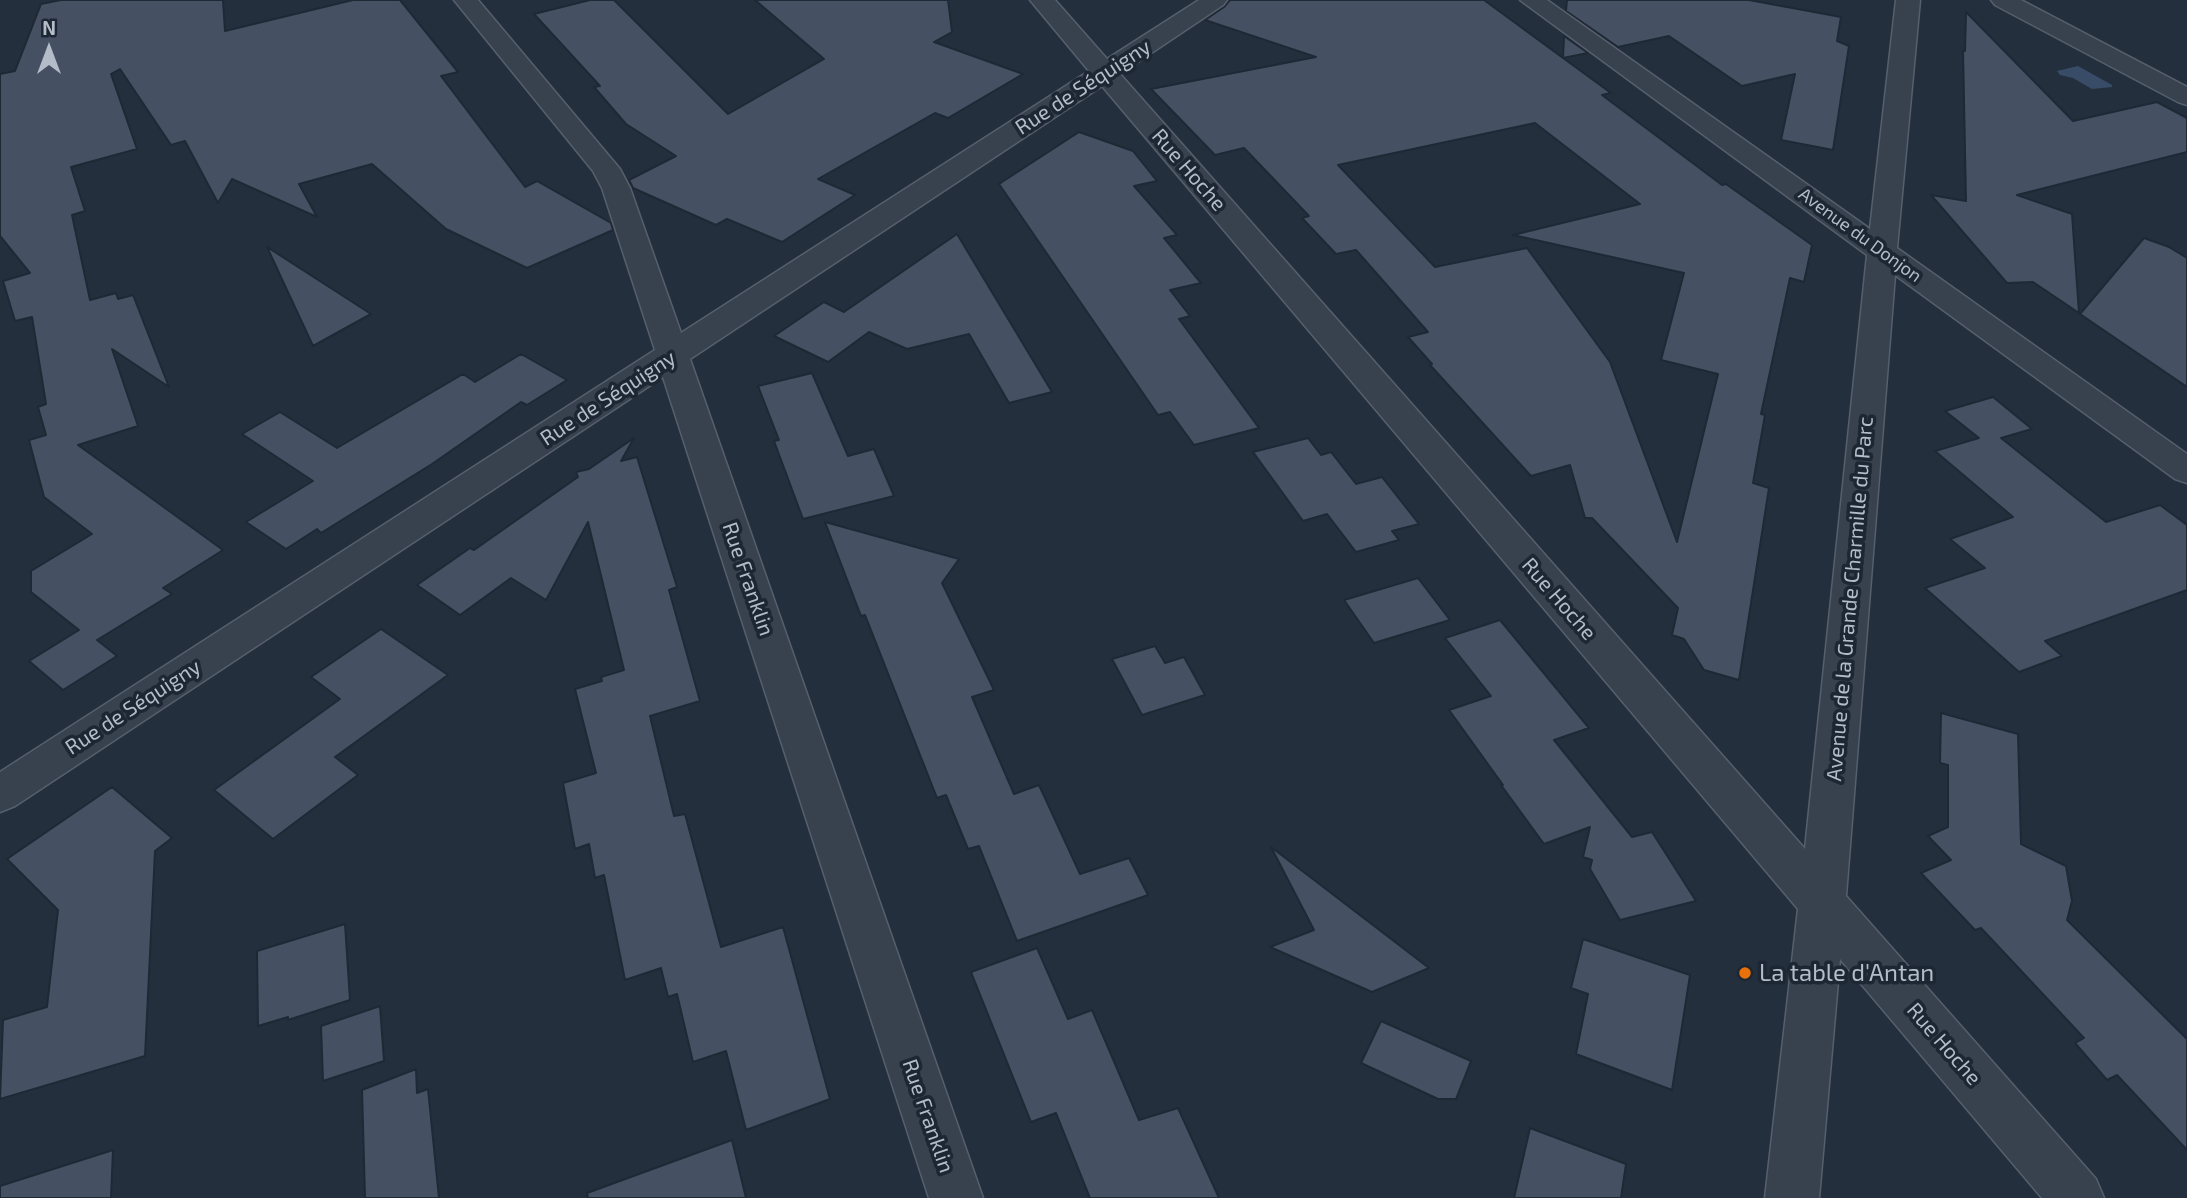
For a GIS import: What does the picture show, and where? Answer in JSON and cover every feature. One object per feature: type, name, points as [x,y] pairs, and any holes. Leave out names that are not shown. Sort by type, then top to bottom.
[{"type":"street","name":"Rue Franklin","points":[[466,0],[606,169],[616,188],[956,1198]]},
{"type":"street","name":"Rue Hoche","points":[[1042,0],[2077,1198]]},
{"type":"street","name":"Rue de Séquigny","points":[[0,794],[1215,0]]},
{"type":"street","name":"Avenue du Donjon","points":[[1532,0],[2187,471]]},
{"type":"street","name":"Avenue de la Grande Charmille du Parc","points":[[1791,1198],[1822,904],[1882,251],[1908,0]]},
{"type":"street","points":[[2003,0],[2187,97]]},
{"type":"water","points":[[2078,66],[2112,87],[2092,89],[2073,78],[2060,75],[2057,71]]},
{"type":"building","points":[[61,0],[223,0],[225,31],[353,0],[400,0],[458,72],[441,76],[525,187],[537,181],[611,223],[613,230],[527,268],[446,229],[372,164],[299,184],[317,217],[232,179],[218,203],[185,141],[171,145],[120,69],[111,74],[137,149],[71,167],[85,211],[72,215],[90,300],[116,293],[118,299],[133,295],[169,387],[112,349],[138,426],[78,445],[223,550],[163,588],[172,594],[97,640],[117,656],[63,690],[29,661],[79,630],[31,592],[31,571],[92,534],[44,497],[29,440],[46,435],[38,407],[46,404],[32,317],[15,321],[3,281],[30,273],[0,236],[0,74],[15,71],[41,4]]},
{"type":"building","points":[[590,0],[614,0],[728,114],[824,59],[755,0],[948,0],[952,32],[934,42],[1023,74],[948,118],[935,113],[818,179],[855,195],[782,242],[727,219],[716,225],[633,188],[629,180],[676,156],[626,124],[594,87],[600,86],[534,14]]},
{"type":"building","points":[[1230,0],[1484,0],[1611,93],[1602,95],[1722,185],[1726,184],[1812,245],[1804,282],[1790,278],[1761,414],[1765,415],[1753,483],[1769,488],[1739,680],[1704,670],[1684,639],[1672,635],[1678,608],[1592,518],[1585,518],[1570,465],[1531,476],[1408,337],[1428,332],[1356,250],[1336,254],[1302,218],[1309,216],[1244,148],[1215,155],[1151,89],[1316,57],[1205,20]],"holes":[[[1535,123],[1640,204],[1513,235],[1684,273],[1661,360],[1718,374],[1677,542],[1610,362],[1527,248],[1435,267],[1338,165]]]},
{"type":"building","points":[[1567,0],[1749,0],[1841,17],[1837,41],[1849,46],[1833,150],[1781,140],[1795,74],[1742,86],[1669,36],[1618,47],[1566,11]]},
{"type":"building","points":[[1966,12],[2073,121],[2157,102],[2187,118],[2187,152],[2017,195],[2072,214],[2079,313],[2033,282],[2007,283],[1931,195],[1966,201],[1963,51]]},
{"type":"building","points":[[1564,36],[1588,53],[1563,58]]},
{"type":"building","points":[[1079,132],[1133,151],[1157,181],[1134,186],[1177,235],[1164,238],[1201,283],[1170,290],[1190,316],[1179,319],[1259,428],[1194,445],[1170,412],[1158,415],[999,184]]},
{"type":"building","points":[[957,234],[1052,392],[1009,403],[969,334],[907,349],[869,332],[828,362],[774,336],[824,302],[844,312]]},
{"type":"building","points":[[2144,238],[2169,247],[2187,258],[2187,387],[2080,314]]},
{"type":"building","points":[[267,247],[371,314],[313,346]]},
{"type":"building","points":[[521,354],[567,380],[527,405],[521,402],[432,464],[321,533],[317,529],[286,549],[246,522],[313,481],[242,434],[280,412],[337,448],[463,374],[475,382]]},
{"type":"building","points":[[812,373],[848,456],[874,449],[894,496],[803,519],[774,441],[779,440],[758,386]]},
{"type":"building","points":[[1993,397],[2032,429],[2001,438],[2106,522],[2160,505],[2187,525],[2187,590],[2045,641],[2062,656],[2019,672],[1925,588],[1985,568],[1950,539],[2013,517],[1935,451],[1979,438],[1945,411]]},
{"type":"building","points":[[634,438],[621,461],[637,457],[677,587],[669,590],[700,701],[650,716],[674,816],[685,814],[721,947],[783,927],[830,1099],[746,1130],[726,1051],[693,1062],[677,994],[668,997],[661,968],[625,980],[604,875],[595,878],[589,844],[575,849],[563,783],[596,773],[575,689],[602,681],[601,677],[624,670],[588,522],[546,600],[511,578],[460,615],[417,585],[470,548],[474,550],[578,477],[576,472],[589,469]]},
{"type":"building","points":[[1308,438],[1321,455],[1331,452],[1356,484],[1382,477],[1419,524],[1392,531],[1399,540],[1356,552],[1327,514],[1303,521],[1253,452]]},
{"type":"building","points":[[825,522],[959,559],[942,583],[994,690],[972,697],[1014,794],[1039,785],[1080,874],[1129,858],[1148,895],[1017,941],[979,846],[968,849],[946,795],[937,798]]},
{"type":"building","points":[[1418,578],[1450,620],[1374,643],[1344,600]]},
{"type":"building","points":[[1500,620],[1589,728],[1554,740],[1632,837],[1652,832],[1696,901],[1620,920],[1590,869],[1592,860],[1583,857],[1590,827],[1544,844],[1501,785],[1449,710],[1491,696],[1445,638]]},
{"type":"building","points":[[381,629],[448,675],[335,757],[358,775],[273,839],[214,790],[340,699],[311,677]]},
{"type":"building","points":[[1155,646],[1165,663],[1184,657],[1205,695],[1142,715],[1112,659]]},
{"type":"building","points":[[1941,713],[2018,734],[2021,844],[2066,866],[2072,901],[2067,920],[2187,1039],[2187,1150],[2117,1075],[2107,1080],[2075,1043],[2084,1038],[1981,928],[1975,930],[1921,873],[1951,860],[1928,836],[1948,827],[1948,765],[1940,763]]},
{"type":"building","points":[[112,787],[172,838],[155,851],[145,1056],[0,1099],[3,1020],[47,1007],[58,910],[7,859]]},
{"type":"building","points":[[1271,847],[1429,968],[1372,992],[1270,947],[1314,930]]},
{"type":"building","points":[[345,924],[350,1000],[288,1020],[288,1017],[258,1026],[257,951]]},
{"type":"building","points":[[1583,939],[1690,975],[1672,1090],[1576,1054],[1588,994],[1571,988]]},
{"type":"building","points":[[1037,948],[1068,1019],[1092,1010],[1139,1120],[1178,1108],[1219,1198],[1090,1198],[1056,1113],[1031,1122],[971,972]]},
{"type":"building","points":[[380,1006],[384,1061],[323,1081],[321,1026]]},
{"type":"building","points":[[1381,1021],[1471,1061],[1456,1099],[1438,1099],[1361,1063]]},
{"type":"building","points":[[416,1069],[417,1093],[428,1089],[439,1198],[365,1198],[362,1090]]},
{"type":"building","points":[[1530,1128],[1626,1164],[1621,1198],[1514,1198]]},
{"type":"building","points":[[732,1140],[746,1198],[588,1198],[587,1193]]},
{"type":"building","points":[[113,1150],[111,1198],[0,1198],[0,1186]]},
{"type":"place","name":"La table d'Antan","points":[[1745,973]]}]
